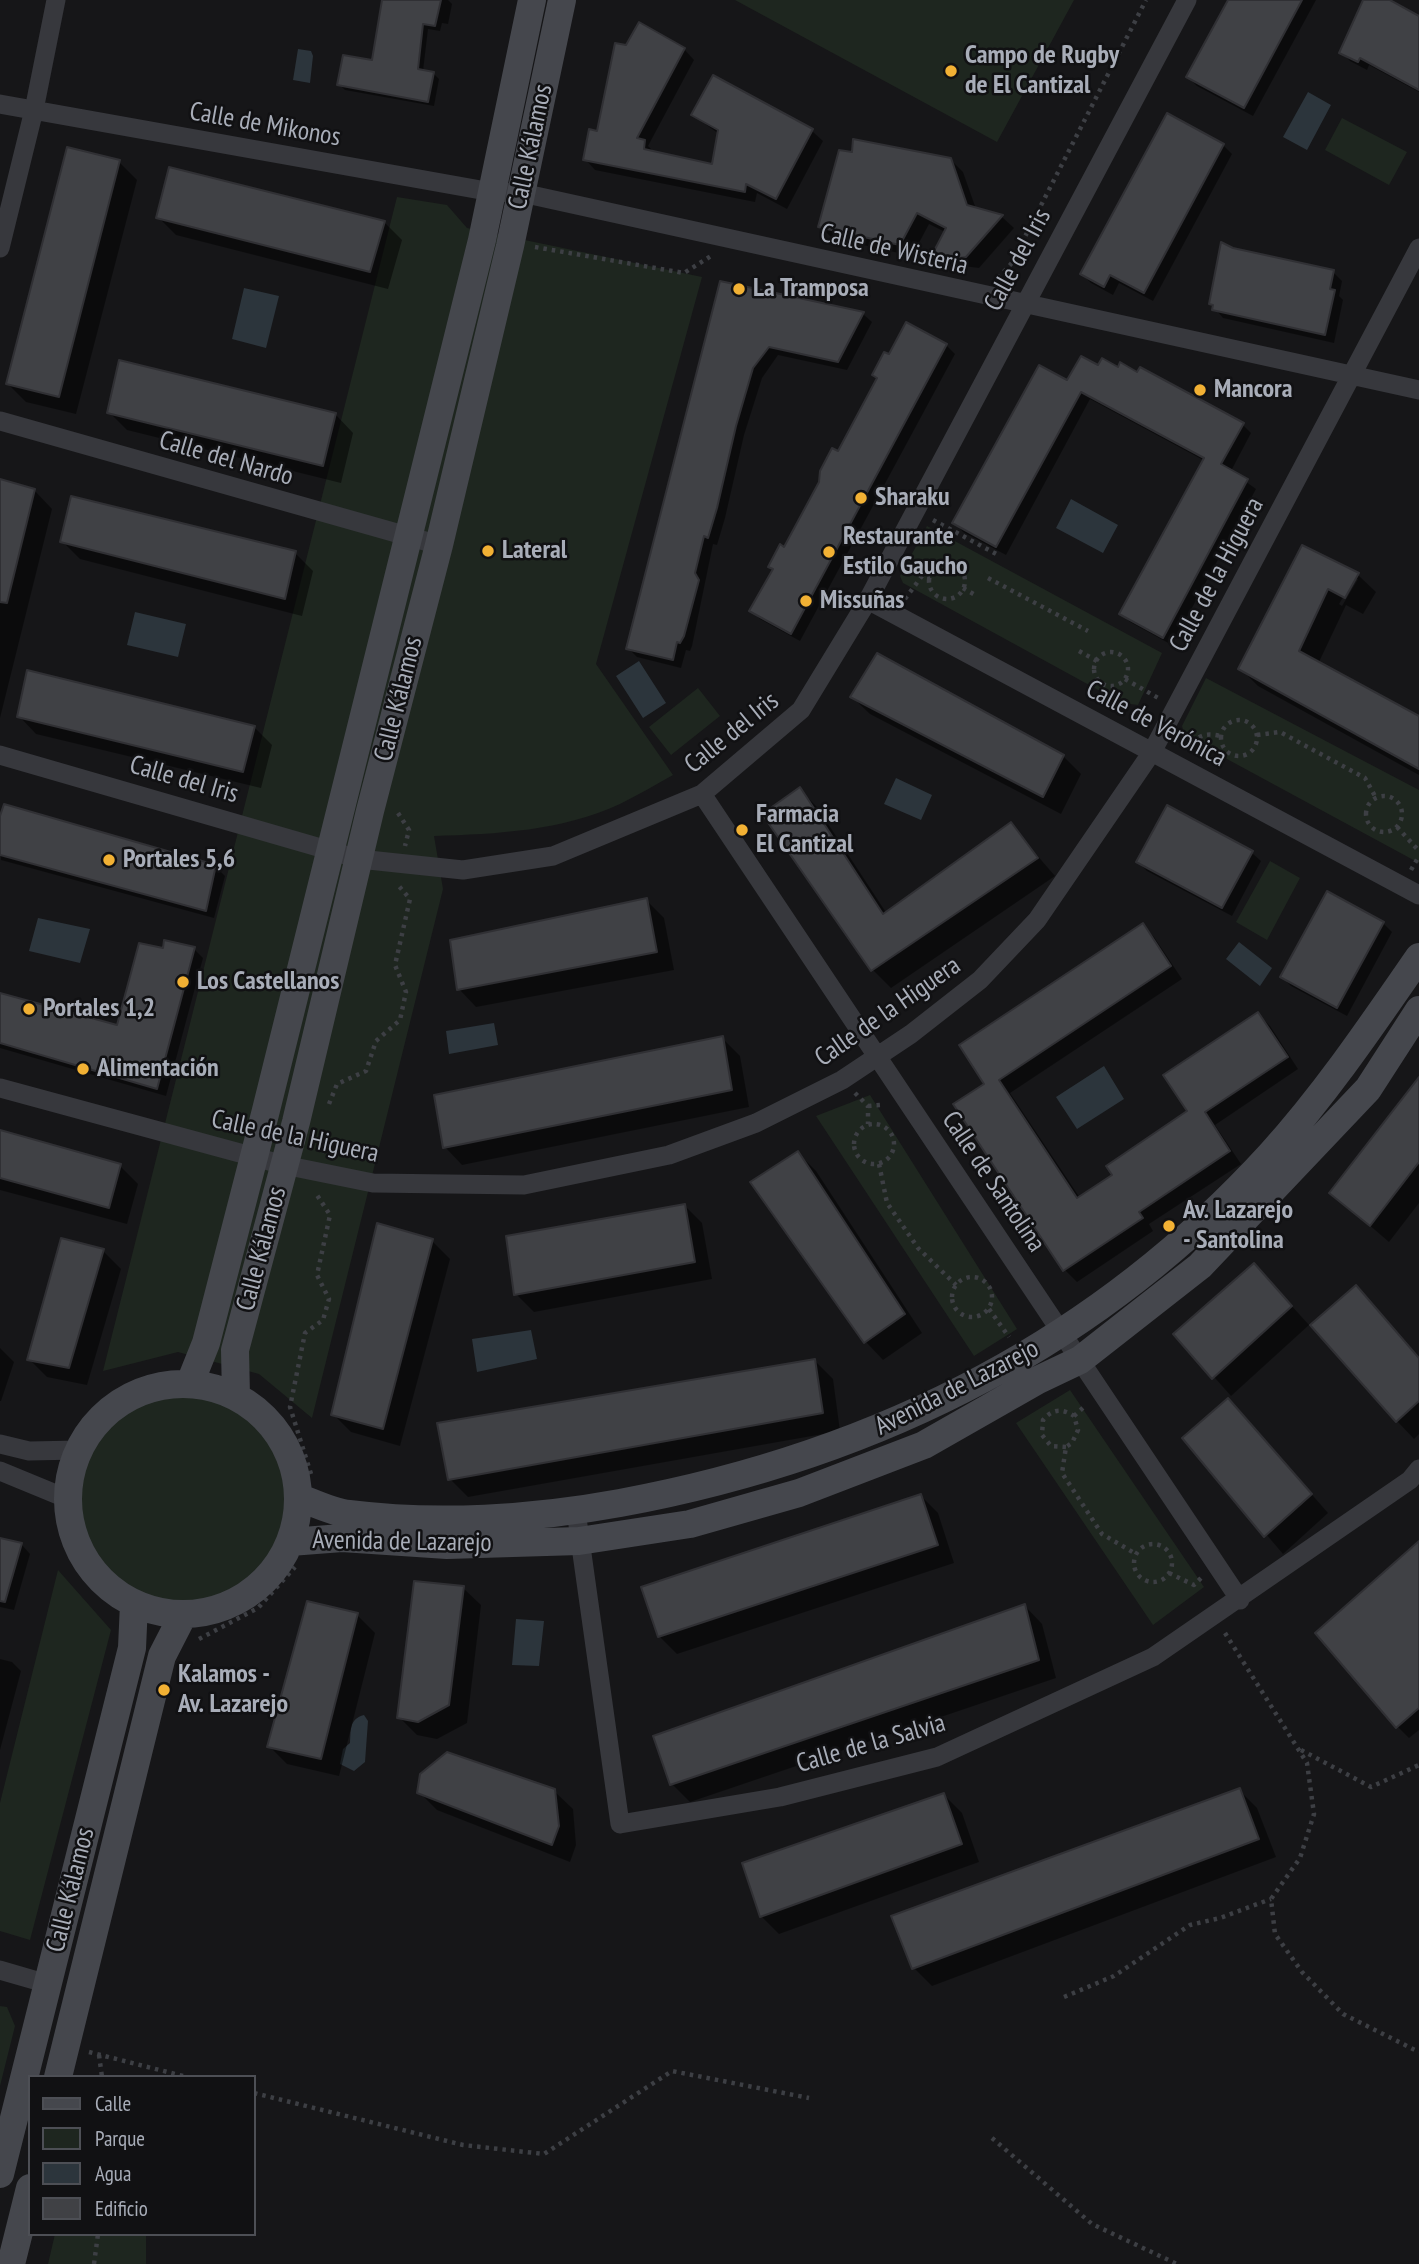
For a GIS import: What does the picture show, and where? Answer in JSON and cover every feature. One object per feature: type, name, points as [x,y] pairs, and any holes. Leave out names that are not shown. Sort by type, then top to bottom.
[{"type":"main road","name":"Calle Kálamos","points":[[190,1383],[206,1343],[254,1157],[408,538],[492,192],[532,0]]},
{"type":"main road","name":"Calle Kálamos","points":[[236,1396],[235,1350],[284,1166],[439,545],[522,193],[562,0]]},
{"type":"main road","name":"Avenida de Lazarejo","points":[[307,1492],[346,1514],[449,1519],[576,1511],[683,1491],[790,1462],[911,1417],[1063,1334],[1182,1241],[1270,1154],[1347,1061],[1419,957]]},
{"type":"main road","name":"Avenida de Lazarejo","points":[[294,1553],[342,1538],[447,1545],[579,1541],[690,1524],[799,1493],[924,1445],[1038,1380],[1080,1360],[1200,1266],[1368,1089],[1419,1010]]},
{"type":"main road","points":[[190,1383],[213,1387],[236,1396],[261,1414],[281,1438],[307,1492],[294,1553],[277,1566],[259,1586],[236,1602],[210,1611],[183,1615],[158,1612],[134,1604],[112,1590],[86,1561],[71,1525],[68,1499],[70,1474],[79,1450],[93,1427],[124,1400],[162,1385],[190,1383]]},
{"type":"main road","name":"Calle Kálamos","points":[[0,2174],[132,1648],[134,1604]]},
{"type":"main road","name":"Calle Kálamos","points":[[58,2075],[162,1656],[183,1615]]},
{"type":"main road","points":[[11,2264],[28,2196]]},
{"type":"street","points":[[0,248],[34,110],[56,0]]},
{"type":"street","name":"Calle del Iris","points":[[0,755],[359,859],[463,870],[553,856],[702,794],[801,710],[868,600],[1187,0]]},
{"type":"street","name":"Calle de Mikonos","points":[[0,104],[492,192],[522,193]]},
{"type":"street","name":"Calle de Wisteria","points":[[522,193],[1419,390]]},
{"type":"street","name":"Calle de la Higuera","points":[[0,1088],[284,1166],[373,1183],[524,1185],[669,1155],[756,1123],[842,1080],[879,1057],[980,980],[1037,920],[1152,752],[1419,248]]},
{"type":"street","name":"Calle del Nardo","points":[[0,421],[439,545]]},
{"type":"street","name":"Calle de Verónica","points":[[868,600],[1419,895]]},
{"type":"street","name":"Calle de Santolina","points":[[702,794],[1240,1600]]},
{"type":"street","points":[[0,1444],[29,1451],[79,1450]]},
{"type":"street","name":"Calle de la Salvia","points":[[576,1511],[620,1824],[780,1797],[937,1757],[1153,1657],[1240,1600],[1410,1480],[1419,1469]]},
{"type":"street","points":[[0,1471],[23,1478],[68,1499]]},
{"type":"street","points":[[0,1970],[48,1984]]},
{"type":"path","points":[[983,296],[1010,264],[1146,0]]},
{"type":"path","points":[[532,260],[535,246],[684,273],[717,252]]},
{"type":"path","points":[[915,510],[1000,556]]},
{"type":"path","points":[[951,564],[964,575],[963,589],[954,598],[940,597],[930,588],[930,576],[939,565],[951,564]]},
{"type":"path","points":[[896,615],[911,587],[922,576],[930,576]]},
{"type":"path","points":[[988,578],[1088,631]]},
{"type":"path","points":[[963,589],[977,596]]},
{"type":"path","points":[[1079,651],[1097,660]]},
{"type":"path","points":[[1106,653],[1121,655],[1128,669],[1125,679],[1114,686],[1101,683],[1094,672],[1097,660],[1106,653]]},
{"type":"path","points":[[1125,679],[1176,708]]},
{"type":"path","points":[[1236,719],[1247,721],[1257,735],[1251,751],[1238,756],[1225,750],[1221,736],[1225,725],[1236,719]]},
{"type":"path","points":[[1257,735],[1280,732],[1365,778],[1376,798]]},
{"type":"path","points":[[1179,766],[1198,737],[1209,733],[1221,736]]},
{"type":"path","points":[[1376,798],[1393,798],[1401,806],[1402,818],[1397,827],[1383,833],[1370,827],[1366,813],[1376,798]]},
{"type":"path","points":[[327,1107],[337,1084],[366,1071],[376,1041],[400,1020],[406,992],[394,965],[410,900],[397,884],[409,830],[398,816],[401,802]]},
{"type":"path","points":[[1397,827],[1419,851]]},
{"type":"path","points":[[842,1080],[868,1106],[869,1124]]},
{"type":"path","points":[[868,1106],[881,1105]]},
{"type":"path","points":[[869,1124],[884,1126],[894,1139],[892,1154],[879,1164],[863,1162],[854,1150],[856,1134],[869,1124]]},
{"type":"path","points":[[307,1492],[290,1407],[305,1333],[323,1320],[329,1299],[317,1275],[330,1215],[315,1192],[326,1154],[318,1130]]},
{"type":"path","points":[[879,1164],[887,1203],[918,1248],[956,1285]]},
{"type":"path","points":[[969,1277],[985,1280],[993,1294],[989,1310],[976,1318],[960,1314],[952,1300],[956,1285],[969,1277]]},
{"type":"path","points":[[1066,1447],[1051,1446],[1042,1435],[1043,1420],[1054,1411],[1068,1412],[1077,1423],[1076,1437],[1066,1447],[1062,1473],[1102,1534],[1136,1554]]},
{"type":"path","points":[[1148,1545],[1162,1547],[1171,1559],[1169,1573],[1157,1582],[1143,1580],[1135,1568],[1136,1554],[1148,1545]]},
{"type":"path","points":[[194,1642],[258,1608],[294,1553]]},
{"type":"path","points":[[1169,1573],[1195,1585],[1216,1562]]},
{"type":"path","points":[[1065,1997],[1114,1976],[1190,1924],[1220,1918],[1271,1899],[1300,1858],[1314,1814],[1307,1763],[1215,1617]]},
{"type":"path","points":[[1298,1749],[1371,1787],[1419,1765]]},
{"type":"path","points":[[1271,1899],[1275,1934],[1302,1972],[1343,2014],[1419,2053]]},
{"type":"path","points":[[85,2064],[90,2045]]},
{"type":"path","points":[[88,2052],[179,2075]]},
{"type":"path","points":[[99,2055],[102,2075]]},
{"type":"path","points":[[256,2093],[463,2145],[544,2154],[672,2071],[809,2098]]},
{"type":"path","points":[[992,2138],[1092,2224],[1177,2264]]},
{"type":"path","points":[[94,2264],[98,2236]]},
{"type":"green space","name":"Campo de Rugby de El Cantizal","points":[[735,0],[1074,0],[997,142]]},
{"type":"green space","points":[[1342,118],[1407,152],[1389,185],[1325,150]]},
{"type":"green space","points":[[397,197],[447,205],[467,228],[702,277],[596,664],[673,775],[620,804],[575,820],[505,832],[434,836],[443,889],[312,1418],[259,1374],[178,1352],[103,1371]]},
{"type":"green space","points":[[927,526],[1162,653],[1138,705],[1122,703],[903,583],[900,576]]},
{"type":"green space","points":[[1206,678],[1419,790],[1419,863],[1190,739],[1182,726]]},
{"type":"green space","points":[[698,688],[720,716],[671,755],[649,727]]},
{"type":"green space","points":[[1270,861],[1300,878],[1267,940],[1236,922]]},
{"type":"green space","points":[[870,1095],[1017,1329],[974,1356],[816,1116]]},
{"type":"green space","points":[[1070,1390],[1204,1587],[1153,1625],[1016,1423]]},
{"type":"green space","points":[[183,1396],[223,1404],[241,1413],[257,1426],[270,1442],[279,1460],[287,1500],[279,1540],[270,1558],[257,1574],[241,1587],[223,1596],[183,1604],[143,1596],[125,1587],[109,1574],[96,1558],[87,1540],[79,1500],[87,1460],[96,1442],[109,1426],[125,1413],[143,1404]]},
{"type":"green space","points":[[58,1570],[111,1630],[30,1940],[0,1931],[0,1803]]},
{"type":"green space","points":[[0,2006],[7,2007],[15,2026],[0,2086]]},
{"type":"green space","points":[[55,2236],[146,2236],[146,2264],[48,2264]]},
{"type":"water","points":[[298,49],[311,51],[313,56],[310,83],[293,80]]},
{"type":"water","points":[[1308,92],[1331,105],[1307,150],[1283,137]]},
{"type":"water","points":[[244,288],[279,296],[266,348],[232,339]]},
{"type":"water","points":[[1071,499],[1118,525],[1103,553],[1056,528]]},
{"type":"water","points":[[135,612],[186,624],[178,657],[127,645]]},
{"type":"water","points":[[639,661],[666,703],[643,718],[616,676]]},
{"type":"water","points":[[896,778],[932,795],[921,820],[884,804]]},
{"type":"water","points":[[38,918],[90,929],[80,963],[29,951]]},
{"type":"water","points":[[1239,942],[1272,968],[1260,986],[1226,959]]},
{"type":"water","points":[[494,1023],[498,1045],[449,1054],[446,1031]]},
{"type":"water","points":[[1104,1066],[1124,1099],[1077,1129],[1056,1097]]},
{"type":"water","points":[[531,1330],[537,1359],[477,1372],[472,1339]]},
{"type":"water","points":[[516,1619],[544,1621],[539,1666],[512,1665]]},
{"type":"water","points":[[364,1715],[368,1721],[365,1762],[354,1771],[340,1764],[343,1749],[350,1743],[353,1722]]},
{"type":"building","points":[[382,0],[441,0],[435,26],[423,24],[418,69],[434,72],[428,102],[337,85],[343,55],[372,60]]},
{"type":"building","points":[[1228,0],[1302,0],[1244,108],[1186,77]]},
{"type":"building","points":[[1363,0],[1390,0],[1419,16],[1419,90],[1360,58],[1358,62],[1339,53]]},
{"type":"building","points":[[639,22],[685,48],[637,138],[645,140],[644,149],[712,164],[718,130],[691,115],[713,75],[813,129],[776,199],[746,184],[745,192],[583,160],[589,129],[597,131],[615,43],[626,45]]},
{"type":"building","points":[[1167,113],[1224,144],[1144,293],[1110,275],[1104,287],[1080,274]]},
{"type":"building","points":[[853,139],[951,158],[967,205],[1003,215],[966,257],[959,258],[933,253],[946,228],[917,213],[900,245],[818,227],[839,150],[852,152]]},
{"type":"building","points":[[67,147],[120,160],[59,397],[6,384]]},
{"type":"building","points":[[169,167],[385,221],[370,272],[156,218]]},
{"type":"building","points":[[1221,242],[1233,248],[1334,270],[1330,289],[1335,290],[1325,335],[1212,310],[1213,305],[1209,304]]},
{"type":"building","points":[[720,281],[864,312],[838,362],[769,347],[753,368],[717,508],[708,538],[704,536],[695,573],[699,580],[684,636],[680,643],[677,642],[673,660],[626,649]]},
{"type":"building","points":[[906,322],[947,344],[791,634],[749,611],[773,569],[768,567],[780,544],[784,547],[819,482],[820,471],[832,448],[838,451],[877,378],[872,375],[884,352],[889,354]]},
{"type":"building","points":[[1081,356],[1098,365],[1102,358],[1118,367],[1120,362],[1137,372],[1140,367],[1244,423],[1221,464],[1248,479],[1163,638],[1119,614],[1204,458],[1081,392],[996,547],[952,523],[1039,365],[1067,380]]},
{"type":"building","points":[[119,360],[336,413],[323,466],[107,413]]},
{"type":"building","points":[[0,479],[35,489],[7,603],[0,602]]},
{"type":"building","points":[[71,496],[296,551],[285,599],[60,542]]},
{"type":"building","points":[[1302,545],[1359,573],[1345,598],[1328,589],[1299,651],[1419,716],[1419,769],[1238,669]]},
{"type":"building","points":[[877,653],[1064,755],[1043,797],[850,697]]},
{"type":"building","points":[[27,670],[255,726],[243,772],[17,717]]},
{"type":"building","points":[[800,787],[883,914],[1011,822],[1038,858],[871,971],[762,814]]},
{"type":"building","name":"Portales 5,6","points":[[4,804],[216,865],[206,911],[0,855],[0,816]]},
{"type":"building","points":[[1167,805],[1253,851],[1222,908],[1136,862]]},
{"type":"building","points":[[1327,891],[1384,922],[1337,1008],[1280,977]]},
{"type":"building","points":[[647,898],[657,952],[457,990],[450,940]]},
{"type":"building","points":[[1143,923],[1171,966],[999,1080],[1077,1198],[1112,1175],[1106,1166],[1187,1111],[1163,1075],[1258,1012],[1288,1057],[1205,1112],[1230,1151],[1139,1212],[1143,1218],[1063,1271],[953,1104],[984,1084],[959,1045]]},
{"type":"building","name":"Portales 1,2","points":[[164,940],[195,947],[157,1089],[0,1043],[0,993],[117,1025],[139,943],[163,948]]},
{"type":"building","points":[[723,1036],[732,1090],[443,1148],[434,1095]]},
{"type":"building","points":[[1419,1077],[1419,1162],[1370,1226],[1329,1193]]},
{"type":"building","points":[[0,1130],[121,1164],[109,1208],[0,1178]]},
{"type":"building","points":[[798,1151],[905,1314],[864,1343],[750,1182]]},
{"type":"building","points":[[685,1204],[695,1262],[514,1295],[506,1236]]},
{"type":"building","points":[[377,1223],[433,1239],[383,1429],[331,1415]]},
{"type":"building","points":[[61,1238],[104,1249],[69,1368],[27,1360]]},
{"type":"building","points":[[1254,1263],[1292,1306],[1212,1379],[1173,1334]]},
{"type":"building","points":[[1356,1285],[1419,1358],[1419,1401],[1396,1422],[1310,1325]]},
{"type":"building","points":[[815,1359],[823,1413],[448,1480],[437,1423]]},
{"type":"building","points":[[1228,1398],[1312,1494],[1264,1537],[1182,1438]]},
{"type":"building","points":[[921,1494],[938,1545],[658,1637],[641,1587]]},
{"type":"building","points":[[0,1538],[22,1543],[5,1602],[0,1601]]},
{"type":"building","points":[[1419,1541],[1419,1708],[1396,1728],[1315,1633]]},
{"type":"building","points":[[414,1581],[464,1586],[449,1705],[418,1722],[397,1718]]},
{"type":"building","points":[[307,1601],[358,1613],[321,1759],[267,1747]]},
{"type":"building","points":[[1025,1604],[1039,1660],[670,1785],[653,1736]]},
{"type":"building","points":[[447,1752],[555,1789],[559,1826],[552,1845],[417,1793],[420,1774]]},
{"type":"building","points":[[1240,1788],[1259,1839],[912,1969],[891,1916]]},
{"type":"building","points":[[944,1793],[962,1844],[760,1917],[742,1863]]},
{"type":"place","name":"Campo de Rugby de El Cantizal","points":[[951,71]]},
{"type":"place","name":"La Tramposa","points":[[739,289]]},
{"type":"place","name":"Mancora","points":[[1200,390]]},
{"type":"place","name":"Sharaku","points":[[861,498]]},
{"type":"place","name":"Lateral","points":[[488,551]]},
{"type":"place","name":"Restaurante Estilo Gaucho","points":[[829,552]]},
{"type":"place","name":"Missuñas","points":[[806,601]]},
{"type":"place","name":"Farmacia El Cantizal","points":[[742,830]]},
{"type":"place","name":"Portales 5,6","points":[[109,860]]},
{"type":"place","name":"Los Castellanos","points":[[183,982]]},
{"type":"place","name":"Portales 1,2","points":[[29,1009]]},
{"type":"place","name":"Alimentación","points":[[83,1069]]},
{"type":"place","name":"Av. Lazarejo - Santolina","points":[[1169,1226]]},
{"type":"place","name":"Kalamos - Av. Lazarejo","points":[[164,1690]]}]
